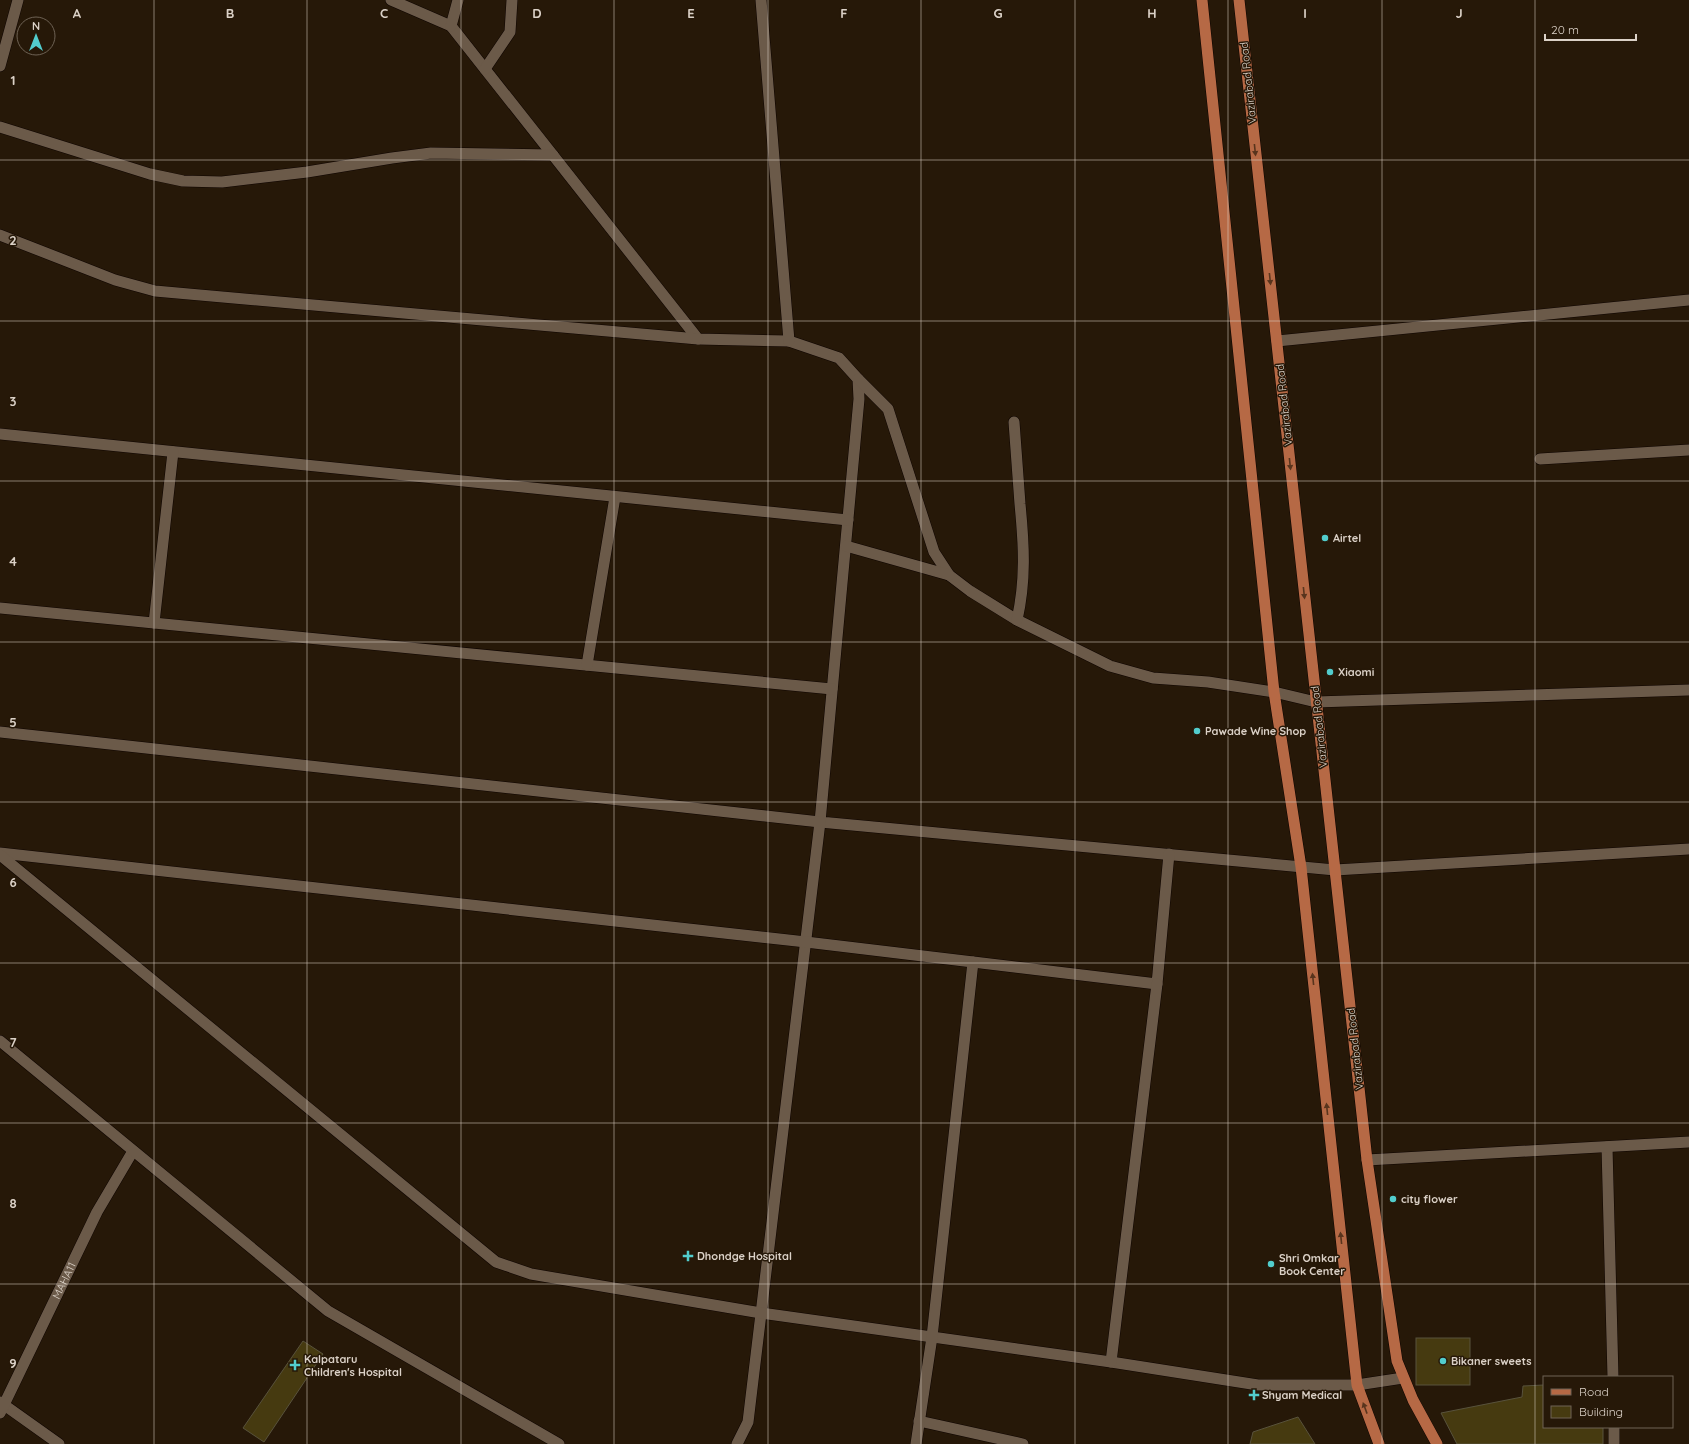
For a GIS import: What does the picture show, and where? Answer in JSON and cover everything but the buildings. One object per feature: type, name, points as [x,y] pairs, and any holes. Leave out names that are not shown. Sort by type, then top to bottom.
[{"type":"main road","points":[[1202,0],[1274,692],[1301,866],[1356,1385],[1379,1444]]},
{"type":"main road","name":"Vazirabad Road","points":[[1239,0],[1367,1160],[1397,1361],[1403,1378],[1437,1444]]},
{"type":"street","points":[[0,66],[18,0]]},
{"type":"street","points":[[391,0],[451,26],[698,339]]},
{"type":"street","points":[[451,26],[458,0]]},
{"type":"street","points":[[485,69],[510,32],[512,0]]},
{"type":"street","points":[[761,0],[789,341]]},
{"type":"street","points":[[0,127],[150,174],[183,181],[222,182],[300,173],[431,153],[553,155]]},
{"type":"street","points":[[0,235],[115,280],[155,291],[698,339],[789,341],[839,358],[888,409],[934,552],[949,574],[970,591],[1017,620],[1110,666],[1153,678],[1208,682],[1274,692],[1316,702],[1689,690]]},
{"type":"street","points":[[1277,341],[1689,300]]},
{"type":"street","points":[[737,1444],[748,1422],[820,822],[859,399],[858,379]]},
{"type":"street","points":[[1014,422],[1024,548],[1024,572],[1021,602],[1017,620]]},
{"type":"street","points":[[0,434],[848,520]]},
{"type":"street","points":[[1540,459],[1689,450]]},
{"type":"street","points":[[154,623],[173,452]]},
{"type":"street","points":[[587,665],[615,497]]},
{"type":"street","points":[[846,546],[949,574]]},
{"type":"street","points":[[0,608],[832,689]]},
{"type":"street","points":[[0,732],[820,822],[1335,870],[1689,849]]},
{"type":"street","points":[[0,854],[806,942],[1157,984]]},
{"type":"street","points":[[0,854],[496,1262],[531,1274],[761,1313],[1111,1362],[1258,1385],[1356,1385],[1403,1378]]},
{"type":"street","points":[[1111,1362],[1157,984],[1170,854]]},
{"type":"street","points":[[916,1444],[932,1337],[973,962]]},
{"type":"street","points":[[0,1041],[328,1311],[559,1444]]},
{"type":"street","points":[[1367,1160],[1689,1142]]},
{"type":"street","points":[[1606,1147],[1612,1376]]},
{"type":"street","name":"MAHA11","points":[[1,1407],[97,1212],[133,1151]]},
{"type":"street","points":[[1,1407],[59,1444]]},
{"type":"street","points":[[920,1421],[1024,1444]]},
{"type":"street","points":[[1614,1428],[1614,1444]]},
{"type":"place","name":"Airtel","points":[[1325,538]]},
{"type":"place","name":"Xiaomi","points":[[1330,672]]},
{"type":"place","name":"Pawade Wine Shop","points":[[1197,731]]},
{"type":"place","name":"city flower","points":[[1393,1199]]},
{"type":"place","name":"Dhondge Hospital","points":[[688,1256]]},
{"type":"place","name":"Shri Omkar Book Center","points":[[1271,1264]]},
{"type":"place","name":"Bikaner sweets","points":[[1443,1361]]},
{"type":"place","name":"Kalpataru Children's Hospital","points":[[295,1365]]},
{"type":"place","name":"Shyam Medical","points":[[1254,1395]]}]
